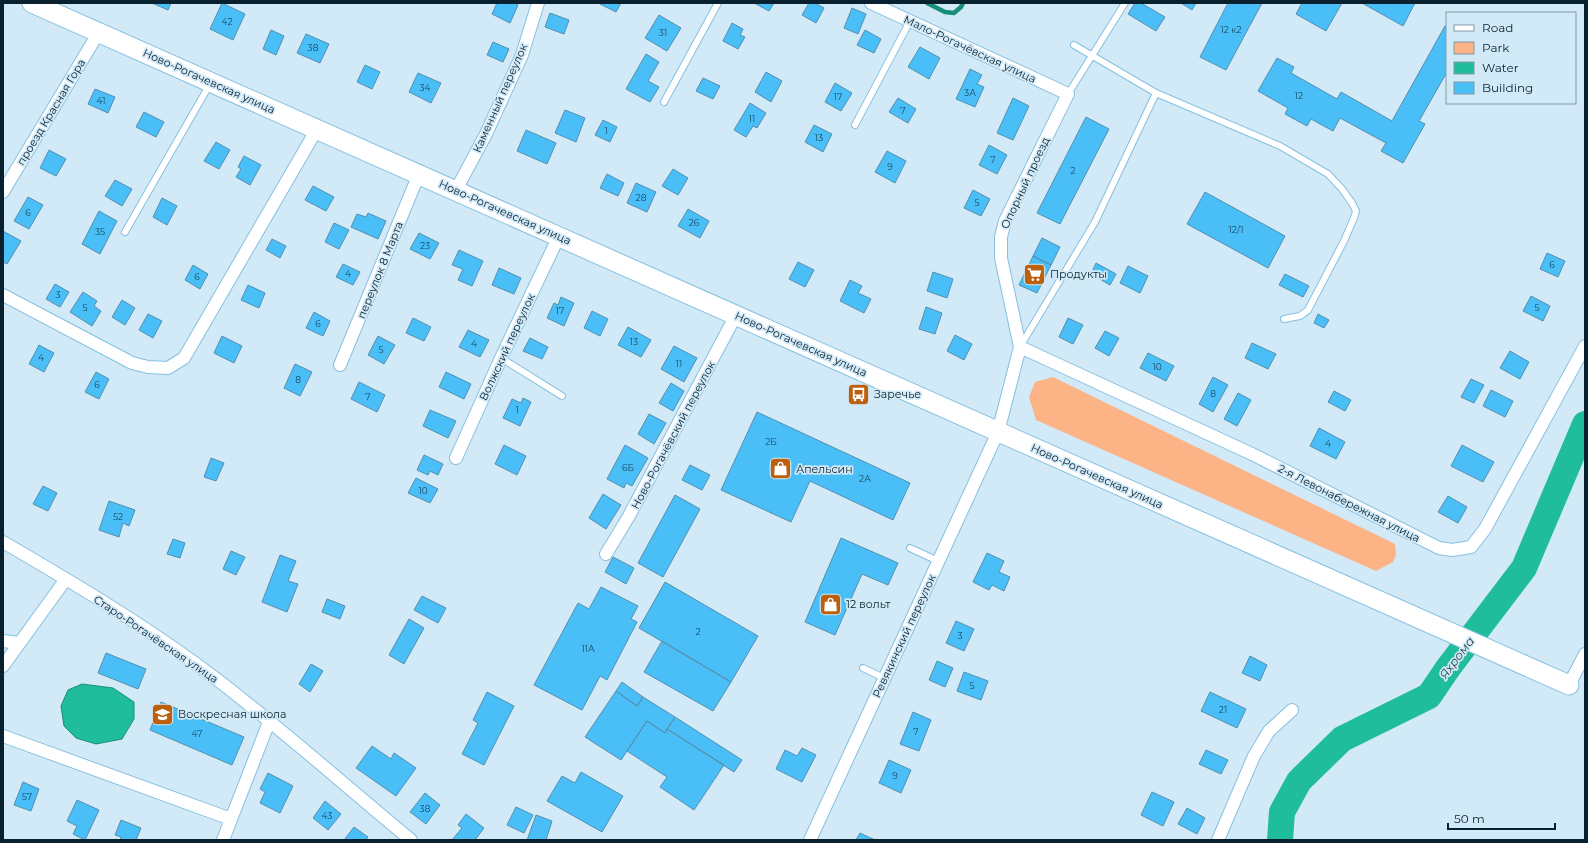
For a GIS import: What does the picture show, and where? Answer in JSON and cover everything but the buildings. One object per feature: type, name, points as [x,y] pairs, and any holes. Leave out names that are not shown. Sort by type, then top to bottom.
[{"type":"main road","name":"Ново-Рогачевская улица","points":[[32,3],[456,190],[1563,683]]},
{"type":"street","name":"Каменный переулок","points":[[456,190],[486,134],[522,54],[538,3]]},
{"type":"street","name":"Мало-Рогачёвская улица","points":[[871,3],[1068,94]]},
{"type":"street","name":"проезд Красная Гора","points":[[3,192],[99,32]]},
{"type":"street","name":"Опорный проезд","points":[[1020,346],[1001,258],[1001,237],[1005,221],[1068,94]]},
{"type":"street","points":[[3,295],[132,363],[148,368],[168,368],[184,358],[317,129]]},
{"type":"street","name":"переулок 8 Марта","points":[[340,365],[419,174]]},
{"type":"street","name":"Волжский переулок","points":[[456,458],[501,358],[559,236]]},
{"type":"street","name":"Ново-Рогачёвский переулок","points":[[606,554],[629,516],[736,315]]},
{"type":"street","name":"2-я Левонабережная улица","points":[[1020,346],[1252,454],[1439,548],[1452,550],[1471,547],[1485,529],[1585,346]]},
{"type":"street","name":"Ревякинский переулок","points":[[810,840],[998,432],[1020,346]]},
{"type":"street","name":"Старо-Рогачёвская улица","points":[[3,542],[66,579],[166,643],[220,682],[411,840]]},
{"type":"street","points":[[3,666],[66,579]]},
{"type":"street","points":[[3,641],[19,643]]},
{"type":"street","points":[[1563,683],[1585,654]]},
{"type":"street","points":[[1218,840],[1254,756],[1269,731],[1292,710]]},
{"type":"street","points":[[223,840],[269,722]]},
{"type":"street","points":[[3,736],[231,819]]},
{"type":"lane","points":[[664,102],[718,3]]},
{"type":"lane","points":[[1068,94],[1125,3]]},
{"type":"lane","points":[[855,125],[910,21]]},
{"type":"lane","points":[[1074,45],[1156,93],[1280,146],[1328,174],[1342,188],[1356,211],[1344,241],[1308,310],[1300,316],[1284,319]]},
{"type":"lane","points":[[125,232],[211,82]]},
{"type":"lane","points":[[1020,346],[1095,222],[1156,93]]},
{"type":"lane","points":[[501,358],[562,396]]},
{"type":"lane","points":[[910,548],[938,561]]},
{"type":"lane","points":[[863,668],[884,678]]},
{"type":"green space","points":[[1053,377],[1395,544],[1396,555],[1393,562],[1376,571],[1036,420],[1029,397],[1035,382]]},
{"type":"water","points":[[82,684],[113,688],[134,702],[134,719],[122,739],[96,744],[76,738],[64,726],[61,706],[68,690]]},
{"type":"waterway","points":[[927,3],[945,12],[954,13],[963,3]]},
{"type":"waterway","name":"Яхрома","points":[[1280,840],[1282,812],[1299,781],[1342,739],[1429,696],[1448,668],[1524,568],[1585,424]]},
{"type":"place","name":"Продукты","points":[[1035,274]]},
{"type":"place","name":"Заречье","points":[[858,394]]},
{"type":"place","name":"Апельсин","points":[[780,469]]},
{"type":"place","name":"12 вольт","points":[[831,604]]},
{"type":"place","name":"Воскресная школа","points":[[162,714]]}]
